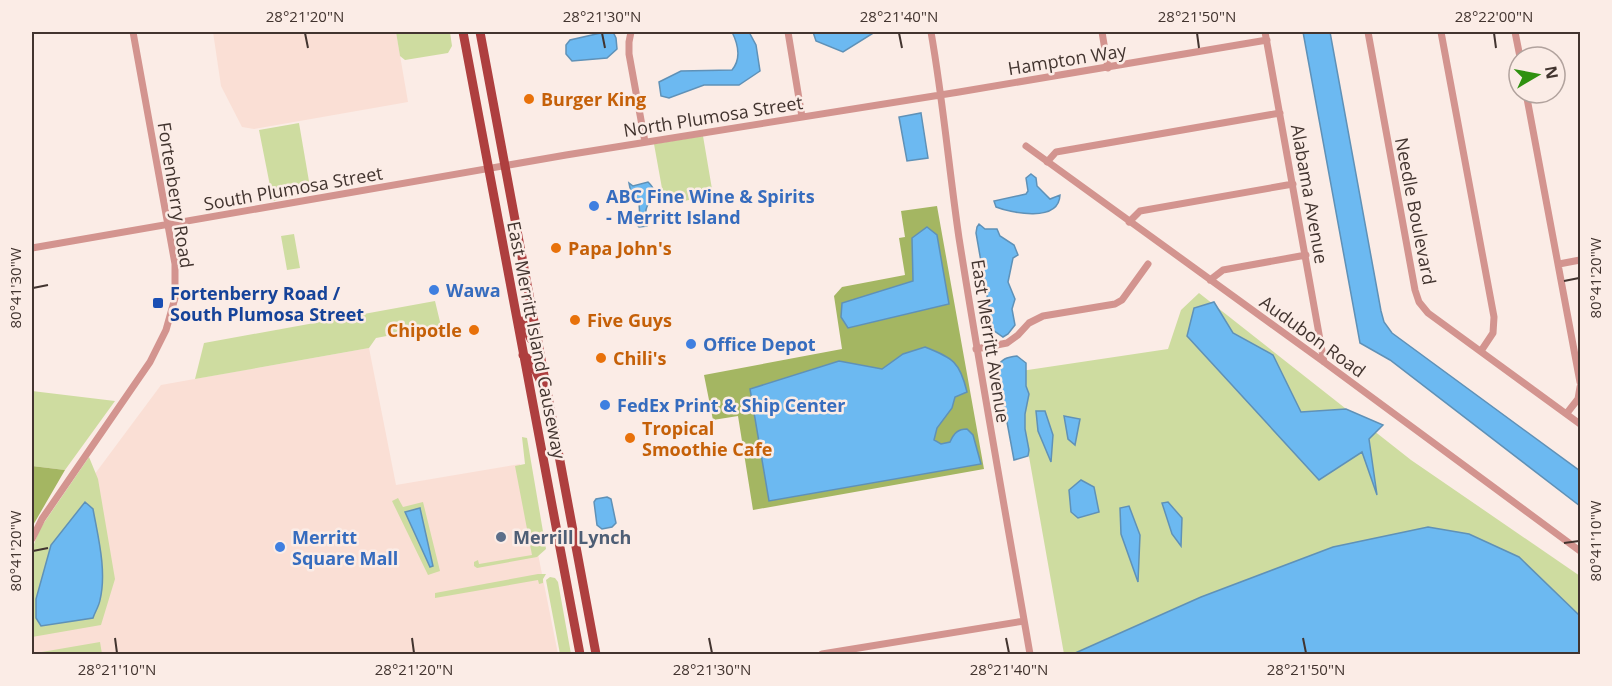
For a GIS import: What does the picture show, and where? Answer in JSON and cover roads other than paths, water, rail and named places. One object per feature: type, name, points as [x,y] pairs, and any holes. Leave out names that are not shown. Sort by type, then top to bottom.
[{"type":"main road","name":"East Merritt Island Causeway","points":[[463,32],[580,654]]},
{"type":"main road","name":"East Merritt Island Causeway","points":[[480,32],[596,654]]},
{"type":"main road","points":[[513,299],[526,332],[531,339],[538,342]]},
{"type":"main road","points":[[524,356],[535,367],[538,378],[548,395]]},
{"type":"street","name":"Fortenberry Road","points":[[32,539],[42,519],[150,362],[166,330],[175,298],[175,264],[133,32]]},
{"type":"street","points":[[631,32],[628,42],[629,54],[645,142]]},
{"type":"street","points":[[788,32],[802,117]]},
{"type":"street","name":"East Merritt Avenue","points":[[931,32],[942,95],[952,192],[976,349],[1030,654]]},
{"type":"street","points":[[1102,32],[1108,68]]},
{"type":"street","name":"Alabama Avenue","points":[[1265,32],[1324,362]]},
{"type":"street","name":"Needle Boulevard","points":[[1368,32],[1415,291],[1419,302],[1428,313],[1581,424]]},
{"type":"street","points":[[1441,32],[1494,317],[1493,333],[1481,351]]},
{"type":"street","name":"Hampton Way","points":[[942,95],[1267,40]]},
{"type":"street","name":"North Plumosa Street","points":[[489,169],[942,95]]},
{"type":"street","points":[[1528,105],[1558,264],[1576,335],[1581,382]]},
{"type":"street","points":[[1047,162],[1056,152],[1280,113]]},
{"type":"street","name":"Audubon Road","points":[[1026,146],[1581,551]]},
{"type":"street","name":"South Plumosa Street","points":[[32,248],[489,169]]},
{"type":"street","points":[[1129,222],[1140,211],[1293,184]]},
{"type":"street","points":[[1210,280],[1223,270],[1306,255]]},
{"type":"street","points":[[1558,264],[1581,260]]},
{"type":"street","points":[[976,349],[1007,343],[1029,323],[1043,316],[1115,304],[1122,300],[1148,264]]},
{"type":"street","points":[[1567,413],[1578,399],[1581,387]]},
{"type":"street","points":[[822,654],[1024,621]]},
{"type":"water","points":[[613,32],[617,49],[607,58],[572,61],[566,54],[566,45],[570,40]]},
{"type":"water","points":[[732,32],[749,32],[756,45],[760,71],[739,85],[704,85],[669,98],[661,96],[659,82],[681,71],[732,70],[737,61],[738,51]]},
{"type":"water","points":[[813,32],[875,32],[843,52],[816,41]]},
{"type":"water","points":[[1303,32],[1330,32],[1384,322],[1392,333],[1580,471],[1580,506],[1390,360],[1360,343]]},
{"type":"water","points":[[921,113],[928,158],[907,161],[899,117]]},
{"type":"water","points":[[1031,174],[1036,178],[1037,186],[1050,199],[1060,195],[1058,204],[1052,210],[1033,214],[1012,212],[996,207],[994,201],[1026,194],[1028,191],[1026,178]]},
{"type":"water","points":[[648,182],[654,193],[646,210],[647,226],[639,227],[634,221],[640,219],[639,203],[633,196],[629,200],[624,193],[631,193],[629,183],[633,186]]},
{"type":"water","points":[[979,224],[985,229],[997,229],[1000,236],[1014,245],[1018,255],[1013,258],[1008,282],[1015,299],[1012,309],[1015,325],[1003,337],[993,330],[976,233]]},
{"type":"water","points":[[927,227],[937,235],[949,304],[848,328],[841,317],[842,303],[913,281],[912,238]]},
{"type":"water","points":[[1214,302],[1233,333],[1273,355],[1301,412],[1346,409],[1383,425],[1369,439],[1377,495],[1362,452],[1319,480],[1187,336],[1194,308]]},
{"type":"water","points":[[925,347],[954,362],[967,392],[955,397],[952,408],[937,428],[934,440],[941,444],[950,442],[957,432],[967,429],[973,435],[981,464],[769,501],[750,389],[839,361],[882,369],[903,354]]},
{"type":"water","points":[[1017,356],[1026,363],[1026,386],[1029,394],[1025,429],[1029,450],[1028,456],[1014,460],[997,368],[1005,359]]},
{"type":"water","points":[[1036,411],[1045,411],[1053,435],[1051,462],[1038,431]]},
{"type":"water","points":[[1064,416],[1080,419],[1075,445],[1068,439]]},
{"type":"water","points":[[1081,480],[1094,487],[1099,512],[1078,518],[1071,512],[1069,490]]},
{"type":"water","points":[[607,497],[611,499],[616,523],[612,527],[602,529],[597,525],[594,502],[596,499]]},
{"type":"water","points":[[85,502],[93,509],[101,554],[103,577],[99,604],[93,618],[41,626],[36,618],[36,599],[51,545]]},
{"type":"water","points":[[1168,502],[1182,518],[1181,546],[1172,534],[1162,503]]},
{"type":"water","points":[[1129,506],[1140,535],[1138,582],[1121,534],[1120,508]]},
{"type":"water","points":[[420,508],[433,566],[430,567],[405,512]]},
{"type":"water","points":[[1428,527],[1469,534],[1519,557],[1580,616],[1580,654],[1073,654],[1201,597],[1333,547]]},
{"type":"place","name":"Burger King","points":[[529,99]]},
{"type":"place","name":"ABC Fine Wine & Spirits - Merritt Island","points":[[594,206]]},
{"type":"place","name":"Papa John's","points":[[556,248]]},
{"type":"place","name":"Wawa","points":[[434,290]]},
{"type":"place","name":"Fortenberry Road / South Plumosa Street","points":[[158,303]]},
{"type":"place","name":"Five Guys","points":[[575,320]]},
{"type":"place","name":"Chipotle","points":[[474,330]]},
{"type":"place","name":"Office Depot","points":[[691,344]]},
{"type":"place","name":"Chili's","points":[[601,358]]},
{"type":"place","name":"FedEx Print & Ship Center","points":[[605,405]]},
{"type":"place","name":"Tropical Smoothie Cafe","points":[[630,438]]},
{"type":"place","name":"Merrill Lynch","points":[[501,537]]},
{"type":"place","name":"Merritt Square Mall","points":[[280,547]]}]
